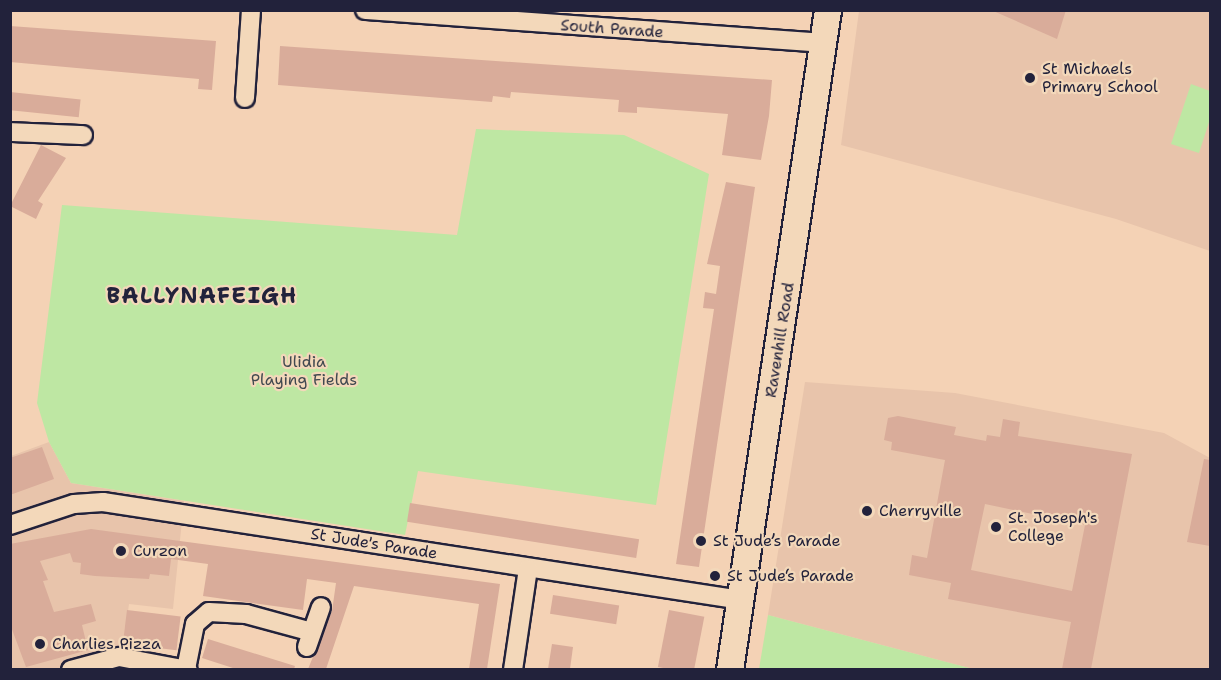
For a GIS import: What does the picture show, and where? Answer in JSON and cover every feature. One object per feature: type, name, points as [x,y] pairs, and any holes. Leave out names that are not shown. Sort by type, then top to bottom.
[{"type":"main road","name":"Ravenhill Road","points":[[730,669],[828,10]]},
{"type":"street","points":[[245,98],[251,10]]},
{"type":"street","name":"South Parade","points":[[365,10],[823,43]]},
{"type":"street","points":[[10,132],[82,135]]},
{"type":"street","name":"St Jude's Parade","points":[[10,525],[74,504],[103,502],[741,600]]},
{"type":"street","points":[[513,669],[528,569]]},
{"type":"street","points":[[71,669],[119,657],[187,669],[195,624],[210,612],[246,614],[310,640],[321,607]]},
{"type":"shaded area","name":"St Michaels Primary School","points":[[859,11],[1210,11],[1210,251],[1116,219],[841,145]]},
{"type":"shaded area","name":"St. Joseph's College","points":[[805,382],[955,393],[1164,433],[1210,458],[1210,669],[973,669],[768,615]]},
{"type":"shaded area","points":[[49,442],[71,483],[184,501],[173,609],[129,604],[123,649],[57,669],[11,670],[11,456]]},
{"type":"green space","points":[[1191,84],[1210,91],[1210,119],[1199,153],[1171,144]]},
{"type":"green space","name":"Ulidia Playing Fields","points":[[476,129],[624,135],[709,174],[656,505],[418,471],[405,535],[71,483],[49,442],[37,403],[62,205],[457,235]]},
{"type":"green space","points":[[768,615],[973,669],[759,669]]},
{"type":"building","points":[[991,10],[1066,10],[1057,39]]},
{"type":"building","points":[[10,26],[216,41],[212,90],[198,89],[199,79],[10,62]]},
{"type":"building","points":[[280,46],[772,80],[769,116],[761,160],[722,155],[728,114],[637,107],[637,113],[618,112],[619,100],[511,92],[510,98],[493,96],[492,102],[278,85]]},
{"type":"building","points":[[10,92],[81,99],[79,117],[10,110]]},
{"type":"building","points":[[41,145],[66,158],[38,201],[43,204],[36,219],[10,206]]},
{"type":"building","points":[[726,182],[755,187],[699,567],[676,564],[714,309],[703,308],[705,292],[716,294],[720,266],[707,264]]},
{"type":"building","points":[[898,416],[956,427],[954,435],[986,441],[987,435],[1000,437],[1003,419],[1020,422],[1018,436],[1132,454],[1091,669],[1062,669],[1071,622],[948,599],[951,583],[909,575],[912,555],[927,558],[945,460],[891,450],[892,442],[884,440],[888,418]],"holes":[[[985,504],[1085,525],[1072,591],[971,570]]]},
{"type":"building","points":[[42,447],[54,479],[10,495],[10,458]]},
{"type":"building","points":[[1204,459],[1210,460],[1210,546],[1187,542]]},
{"type":"building","points":[[410,503],[639,539],[636,558],[407,522]]},
{"type":"building","points":[[91,529],[500,584],[487,669],[469,669],[479,604],[354,586],[326,669],[308,669],[332,611],[336,583],[307,579],[303,610],[203,596],[208,564],[171,559],[169,576],[150,574],[149,579],[95,576],[80,574],[81,563],[73,562],[70,553],[40,561],[48,580],[43,581],[54,612],[91,604],[96,621],[82,625],[88,650],[26,667],[10,624],[10,544]]},
{"type":"building","points":[[553,595],[619,605],[616,624],[550,614]]},
{"type":"building","points":[[127,610],[181,617],[176,650],[123,644]]},
{"type":"building","points":[[669,610],[704,617],[694,670],[658,667]]},
{"type":"building","points":[[208,639],[295,666],[294,669],[236,669],[202,658]]},
{"type":"building","points":[[552,644],[573,647],[570,669],[548,669]]},
{"type":"place","name":"St Michaels Primary School","points":[[1030,78]]},
{"type":"place","name":"Cherryville","points":[[867,511]]},
{"type":"place","name":"St. Joseph's College","points":[[996,527]]},
{"type":"place","name":"St Jude’s Parade","points":[[701,541]]},
{"type":"place","name":"Curzon","points":[[121,551]]},
{"type":"place","name":"St Jude‘s Parade","points":[[715,576]]},
{"type":"place","name":"Charlies Pizza","points":[[40,644]]},
{"type":"district","name":"BALLYNAFEIGH","points":[[202,296]]}]
